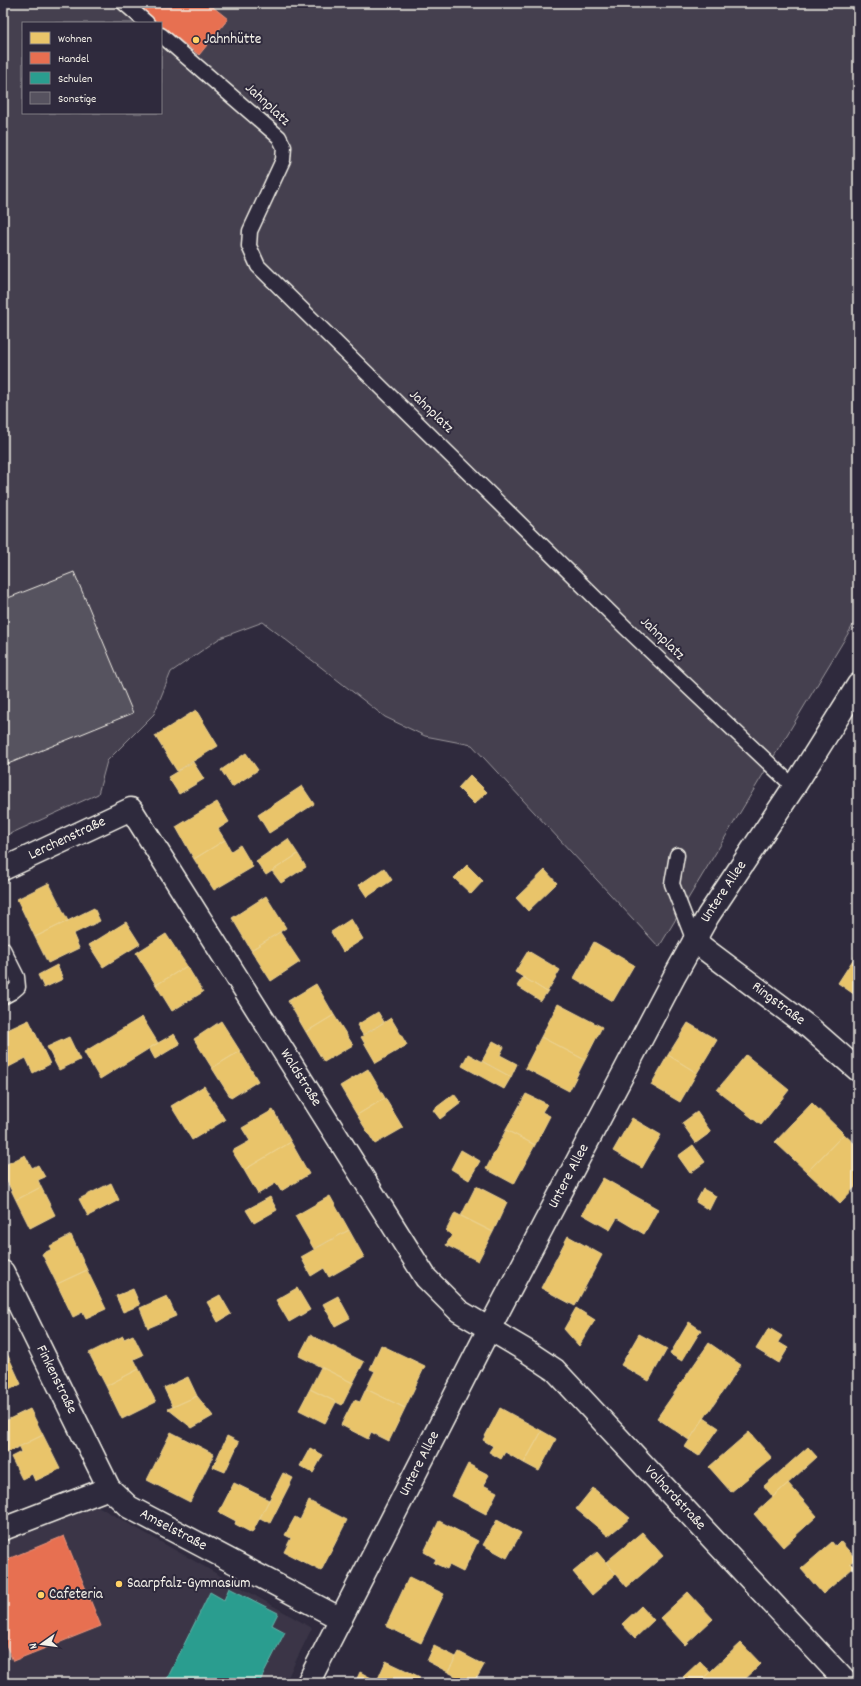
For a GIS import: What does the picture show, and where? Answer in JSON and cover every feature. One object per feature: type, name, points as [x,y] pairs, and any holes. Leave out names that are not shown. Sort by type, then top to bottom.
[{"type":"street","name":"Untere Allee","points":[[308,1683],[489,1329],[674,977],[708,916],[794,787],[858,685]]},
{"type":"street","name":"Lerchenstraße","points":[[3,869],[131,809]]},
{"type":"street","name":"Waldstraße","points":[[131,809],[426,1278],[459,1311],[489,1329]]},
{"type":"street","name":"Ringstraße","points":[[694,941],[810,1028],[858,1070]]},
{"type":"street","name":"Finkenstraße","points":[[3,1272],[109,1488]]},
{"type":"street","name":"Volhardstraße","points":[[489,1329],[555,1370],[847,1683]]},
{"type":"street","points":[[3,1529],[109,1488]]},
{"type":"street","name":"Amselstraße","points":[[109,1488],[129,1507],[341,1619]]},
{"type":"lane","points":[[124,3],[146,22]]},
{"type":"lane","name":"Jahnplatz","points":[[162,36],[279,137],[284,147],[283,160],[250,231],[249,246],[258,266],[626,628],[794,787]]},
{"type":"lane","points":[[676,855],[672,884],[694,941]]},
{"type":"lane","points":[[3,949],[18,977],[18,987],[3,997]]},
{"type":"shaded area","points":[[3,3],[858,3],[858,617],[659,947],[472,745],[425,736],[385,717],[263,622],[220,638],[171,672],[154,714],[107,761],[98,794],[3,837]]},
{"type":"shaded area","name":"Saarpfalz-Gymnasium","points":[[94,1504],[312,1628],[285,1683],[3,1683],[3,1539]]},
{"type":"building: Wohnen","points":[[196,710],[218,746],[177,771],[155,736]]},
{"type":"building: Wohnen","points":[[246,753],[258,770],[232,787],[221,770]]},
{"type":"building: Wohnen","points":[[193,762],[204,779],[179,794],[168,777]]},
{"type":"building: Wohnen","points":[[470,775],[487,792],[474,804],[458,788]]},
{"type":"building: Wohnen","points":[[302,786],[314,804],[269,833],[258,815]]},
{"type":"building: Wohnen","points":[[217,802],[229,822],[218,829],[225,840],[194,859],[176,827]]},
{"type":"building: Wohnen","points":[[288,839],[298,854],[266,875],[256,861]]},
{"type":"building: Wohnen","points":[[225,840],[231,851],[240,845],[253,867],[214,890],[194,859]]},
{"type":"building: Wohnen","points":[[298,854],[306,867],[281,883],[272,871]]},
{"type":"building: Wohnen","points":[[467,865],[483,881],[471,894],[454,878]]},
{"type":"building: Wohnen","points":[[384,868],[392,880],[367,897],[359,885]]},
{"type":"building: Wohnen","points":[[545,870],[557,883],[528,911],[516,898]]},
{"type":"building: Wohnen","points":[[49,883],[68,921],[35,937],[17,899]]},
{"type":"building: Wohnen","points":[[266,896],[286,928],[251,950],[232,918]]},
{"type":"building: Wohnen","points":[[94,908],[100,921],[73,934],[79,948],[48,963],[35,937]]},
{"type":"building: Wohnen","points":[[351,919],[363,939],[343,952],[331,932]]},
{"type":"building: Wohnen","points":[[126,922],[140,944],[103,967],[89,945]]},
{"type":"building: Wohnen","points":[[280,932],[300,962],[271,981],[251,950]]},
{"type":"building: Wohnen","points":[[166,934],[187,966],[156,985],[136,953]]},
{"type":"building: Wohnen","points":[[594,942],[634,965],[613,1001],[574,978]]},
{"type":"building: Wohnen","points":[[528,951],[560,970],[547,992],[515,972]]},
{"type":"building: Wohnen","points":[[858,952],[858,997],[838,983]]},
{"type":"building: Wohnen","points":[[57,965],[63,979],[44,988],[38,975]]},
{"type":"building: Wohnen","points":[[187,966],[203,992],[172,1011],[156,985]]},
{"type":"building: Wohnen","points":[[523,977],[547,992],[541,1001],[517,986]]},
{"type":"building: Wohnen","points":[[316,984],[334,1015],[306,1032],[288,1001]]},
{"type":"building: Wohnen","points":[[558,1004],[602,1027],[585,1060],[541,1037]]},
{"type":"building: Wohnen","points":[[378,1012],[384,1022],[363,1035],[357,1025]]},
{"type":"building: Wohnen","points":[[334,1015],[353,1045],[324,1062],[306,1032]]},
{"type":"building: Wohnen","points":[[142,1017],[158,1043],[100,1079],[84,1052]]},
{"type":"building: Wohnen","points":[[391,1018],[407,1045],[376,1063],[361,1037]]},
{"type":"building: Wohnen","points":[[29,1020],[50,1064],[33,1073],[26,1058],[3,1070],[3,1032]]},
{"type":"building: Wohnen","points":[[221,1021],[240,1051],[212,1068],[194,1039]]},
{"type":"building: Wohnen","points":[[688,1023],[717,1040],[697,1073],[668,1055]]},
{"type":"building: Wohnen","points":[[174,1034],[180,1044],[155,1059],[149,1048]]},
{"type":"building: Wohnen","points":[[69,1037],[80,1060],[59,1070],[47,1047]]},
{"type":"building: Wohnen","points":[[541,1037],[585,1060],[569,1091],[525,1068]]},
{"type":"building: Wohnen","points":[[493,1041],[504,1047],[500,1055],[517,1064],[511,1077],[482,1061]]},
{"type":"building: Wohnen","points":[[240,1051],[258,1081],[231,1098],[212,1068]]},
{"type":"building: Wohnen","points":[[468,1054],[511,1077],[504,1089],[462,1066]]},
{"type":"building: Wohnen","points":[[668,1055],[697,1073],[680,1102],[651,1085]]},
{"type":"building: Wohnen","points":[[746,1055],[789,1090],[761,1125],[717,1090]]},
{"type":"building: Wohnen","points":[[368,1069],[385,1098],[357,1115],[340,1086]]},
{"type":"building: Wohnen","points":[[204,1086],[225,1120],[192,1140],[171,1106]]},
{"type":"building: Wohnen","points":[[454,1094],[461,1103],[440,1119],[433,1110]]},
{"type":"building: Wohnen","points":[[526,1094],[547,1104],[542,1112],[550,1116],[535,1145],[506,1130]]},
{"type":"building: Wohnen","points":[[385,1098],[403,1128],[375,1144],[357,1115]]},
{"type":"building: Wohnen","points":[[812,1103],[844,1134],[807,1172],[775,1142]]},
{"type":"building: Wohnen","points":[[273,1110],[291,1142],[244,1170],[232,1151],[250,1141],[242,1128]]},
{"type":"building: Wohnen","points":[[697,1112],[711,1132],[696,1143],[682,1123]]},
{"type":"building: Wohnen","points":[[632,1118],[661,1135],[642,1168],[613,1151]]},
{"type":"building: Wohnen","points":[[506,1130],[535,1145],[514,1184],[486,1169]]},
{"type":"building: Wohnen","points":[[844,1134],[858,1147],[858,1184],[840,1203],[807,1172]]},
{"type":"building: Wohnen","points":[[291,1142],[309,1174],[281,1191],[276,1183],[258,1194],[244,1170]]},
{"type":"building: Wohnen","points":[[693,1145],[705,1162],[690,1173],[678,1156]]},
{"type":"building: Wohnen","points":[[461,1150],[480,1161],[469,1180],[451,1169]]},
{"type":"building: Wohnen","points":[[25,1155],[32,1168],[38,1165],[45,1177],[38,1180],[41,1187],[16,1200],[3,1173],[3,1166]]},
{"type":"building: Wohnen","points":[[603,1178],[658,1209],[644,1234],[617,1218],[610,1230],[582,1214]]},
{"type":"building: Wohnen","points":[[111,1183],[119,1200],[88,1216],[79,1199]]},
{"type":"building: Wohnen","points":[[476,1186],[507,1202],[493,1232],[461,1216]]},
{"type":"building: Wohnen","points":[[41,1187],[55,1215],[30,1228],[16,1200]]},
{"type":"building: Wohnen","points":[[703,1189],[716,1196],[709,1210],[696,1202]]},
{"type":"building: Wohnen","points":[[330,1196],[349,1230],[314,1249],[295,1216]]},
{"type":"building: Wohnen","points":[[270,1197],[277,1210],[254,1223],[246,1210]]},
{"type":"building: Wohnen","points":[[455,1213],[493,1232],[478,1261],[446,1245],[452,1235],[446,1231]]},
{"type":"building: Wohnen","points":[[349,1230],[364,1257],[329,1277],[324,1268],[311,1276],[301,1257]]},
{"type":"building: Wohnen","points":[[71,1235],[87,1270],[57,1284],[42,1254],[52,1249],[50,1246]]},
{"type":"building: Wohnen","points":[[568,1236],[602,1255],[575,1306],[541,1288]]},
{"type":"building: Wohnen","points":[[87,1270],[106,1309],[86,1318],[83,1312],[73,1317],[57,1284]]},
{"type":"building: Wohnen","points":[[297,1288],[310,1310],[289,1322],[276,1300]]},
{"type":"building: Wohnen","points":[[133,1289],[140,1305],[123,1312],[116,1296]]},
{"type":"building: Wohnen","points":[[220,1295],[231,1314],[218,1322],[207,1302]]},
{"type":"building: Wohnen","points":[[167,1296],[176,1316],[148,1328],[140,1308]]},
{"type":"building: Wohnen","points":[[338,1296],[350,1318],[335,1326],[323,1304]]},
{"type":"building: Wohnen","points":[[576,1308],[595,1320],[579,1346],[564,1329]]},
{"type":"building: Wohnen","points":[[689,1322],[701,1330],[682,1361],[670,1354]]},
{"type":"building: Wohnen","points":[[769,1328],[782,1336],[778,1342],[788,1348],[779,1363],[756,1349]]},
{"type":"building: Wohnen","points":[[639,1334],[667,1349],[649,1381],[621,1365]]},
{"type":"building: Wohnen","points":[[133,1335],[143,1355],[134,1359],[139,1369],[106,1386],[89,1353],[123,1336],[124,1339]]},
{"type":"building: Wohnen","points":[[310,1335],[364,1362],[353,1383],[299,1356]]},
{"type":"building: Wohnen","points":[[709,1343],[741,1365],[689,1440],[657,1418]]},
{"type":"building: Wohnen","points":[[381,1345],[425,1366],[405,1408],[366,1389],[375,1371],[370,1369]]},
{"type":"building: Wohnen","points":[[3,1346],[10,1360],[3,1364]]},
{"type":"building: Wohnen","points":[[10,1360],[21,1384],[3,1393],[3,1364]]},
{"type":"building: Wohnen","points":[[321,1367],[353,1383],[342,1405],[310,1389]]},
{"type":"building: Wohnen","points":[[139,1369],[156,1402],[122,1419],[106,1386]]},
{"type":"building: Wohnen","points":[[188,1377],[197,1396],[173,1407],[164,1388]]},
{"type":"building: Wohnen","points":[[310,1389],[336,1402],[325,1423],[299,1410]]},
{"type":"building: Wohnen","points":[[366,1389],[405,1408],[389,1441],[371,1432],[368,1439],[341,1425],[354,1400],[360,1402]]},
{"type":"building: Wohnen","points":[[197,1396],[213,1416],[192,1428],[168,1409]]},
{"type":"building: Wohnen","points":[[500,1408],[542,1431],[524,1463],[505,1452],[501,1459],[489,1452],[493,1446],[483,1440]]},
{"type":"building: Wohnen","points":[[30,1409],[43,1435],[4,1454],[3,1422]]},
{"type":"building: Wohnen","points":[[704,1418],[719,1428],[699,1456],[685,1447]]},
{"type":"building: Wohnen","points":[[542,1431],[556,1439],[539,1471],[524,1463]]},
{"type":"building: Wohnen","points":[[171,1432],[214,1454],[190,1502],[147,1480]]},
{"type":"building: Wohnen","points":[[749,1432],[772,1458],[731,1492],[709,1467]]},
{"type":"building: Wohnen","points":[[43,1435],[60,1469],[35,1481],[32,1474],[22,1479],[11,1457],[21,1452],[19,1447]]},
{"type":"building: Wohnen","points":[[227,1436],[239,1442],[225,1472],[213,1467]]},
{"type":"building: Wohnen","points":[[808,1447],[817,1457],[773,1497],[764,1486]]},
{"type":"building: Wohnen","points":[[310,1448],[323,1455],[313,1473],[300,1466]]},
{"type":"building: Wohnen","points":[[468,1464],[489,1475],[483,1485],[497,1492],[486,1514],[452,1496]]},
{"type":"building: Wohnen","points":[[283,1473],[293,1478],[270,1523],[260,1518]]},
{"type":"building: Wohnen","points":[[234,1483],[269,1500],[252,1533],[235,1524],[236,1521],[219,1512]]},
{"type":"building: Wohnen","points":[[788,1483],[817,1516],[783,1547],[754,1514]]},
{"type":"building: Wohnen","points":[[593,1488],[630,1518],[608,1536],[576,1509]]},
{"type":"building: Wohnen","points":[[309,1501],[347,1520],[321,1571],[284,1552],[291,1538],[285,1535],[295,1517],[300,1520]]},
{"type":"building: Wohnen","points":[[497,1520],[521,1533],[507,1558],[483,1545]]},
{"type":"building: Wohnen","points":[[439,1521],[478,1541],[463,1572],[449,1565],[447,1569],[434,1563],[436,1559],[424,1552]]},
{"type":"building: Wohnen","points":[[642,1532],[663,1556],[627,1587],[606,1562]]},
{"type":"building: Wohnen","points":[[840,1541],[856,1559],[850,1563],[854,1567],[823,1594],[801,1569],[832,1542],[835,1546]]},
{"type":"building: Wohnen","points":[[597,1552],[616,1574],[592,1595],[573,1572]]},
{"type":"building: Wohnen","points":[[409,1577],[444,1594],[421,1643],[386,1626]]},
{"type":"building: Wohnen","points":[[688,1592],[713,1619],[685,1645],[660,1618]]},
{"type":"building: Wohnen","points":[[641,1606],[654,1620],[635,1638],[622,1624]]},
{"type":"building: Wohnen","points":[[741,1643],[761,1664],[741,1683],[698,1683]]},
{"type":"building: Wohnen","points":[[434,1646],[456,1657],[448,1672],[427,1661]]},
{"type":"building: Wohnen","points":[[459,1652],[484,1665],[474,1683],[469,1683],[448,1672]]},
{"type":"building: Wohnen","points":[[386,1661],[420,1677],[417,1683],[382,1683],[377,1681]]},
{"type":"building: Wohnen","points":[[700,1661],[710,1672],[698,1683],[689,1683],[683,1677]]},
{"type":"building: Wohnen","points":[[360,1672],[377,1681],[382,1683],[355,1683]]},
{"type":"building: Handel","name":"Jahnhütte","points":[[147,3],[208,3],[228,19],[199,55],[162,26],[162,22],[158,22],[142,10]]},
{"type":"building: Handel","points":[[64,1536],[101,1626],[13,1661],[3,1638],[3,1561]]},
{"type":"building: Schulen","points":[[229,1588],[278,1613],[272,1625],[285,1632],[259,1683],[165,1683],[210,1592],[224,1600]]},
{"type":"building: Sonstige","points":[[74,572],[133,713],[8,764],[3,751],[3,600]]},
{"type":"building: Sonstige","points":[[3,751],[8,764],[3,767]]},
{"type":"place","name":"Jahnhütte","points":[[196,40]]},
{"type":"place","name":"Saarpfalz-Gymnasium","points":[[119,1584]]},
{"type":"place","name":"Cafeteria","points":[[41,1595]]}]
